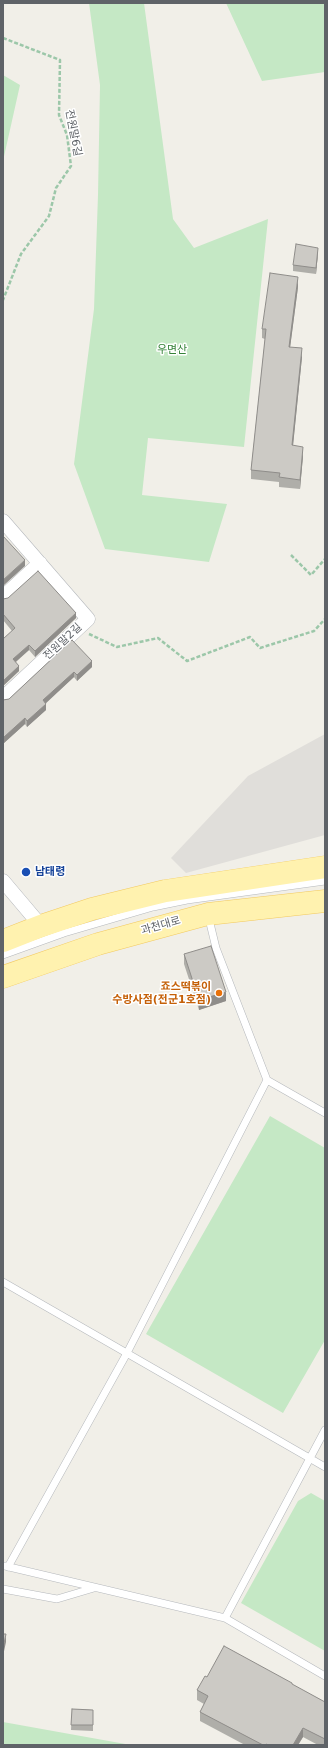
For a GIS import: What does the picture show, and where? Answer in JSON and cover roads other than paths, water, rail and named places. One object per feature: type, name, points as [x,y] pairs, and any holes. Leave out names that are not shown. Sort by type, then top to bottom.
[{"type":"main road","points":[[3,941],[41,926],[92,909],[165,891],[325,867]]},
{"type":"main road","name":"과천대로","points":[[3,977],[98,944],[208,914],[325,901]]},
{"type":"street","points":[[3,521],[40,563],[3,596]]},
{"type":"street","name":"전원말2길","points":[[3,698],[88,619],[40,563]]},
{"type":"street","points":[[3,881],[41,926]]},
{"type":"lane","points":[[3,955],[64,933],[153,907],[194,899],[325,881]]},
{"type":"lane","points":[[208,914],[216,948],[267,1080],[325,1113]]},
{"type":"lane","points":[[267,1080],[127,1353],[5,1566],[225,1618],[325,1676]]},
{"type":"lane","points":[[3,1282],[325,1467]]},
{"type":"lane","points":[[225,1618],[325,1430]]},
{"type":"lane","points":[[3,1589],[57,1599],[95,1588]]},
{"type":"place","name":"남태령","points":[[26,872]]},
{"type":"place","name":"죠스떡볶이 수방사점(전군1호점)","points":[[219,993]]},
{"type":"park label","name":"우면산","points":[[172,350]]}]
